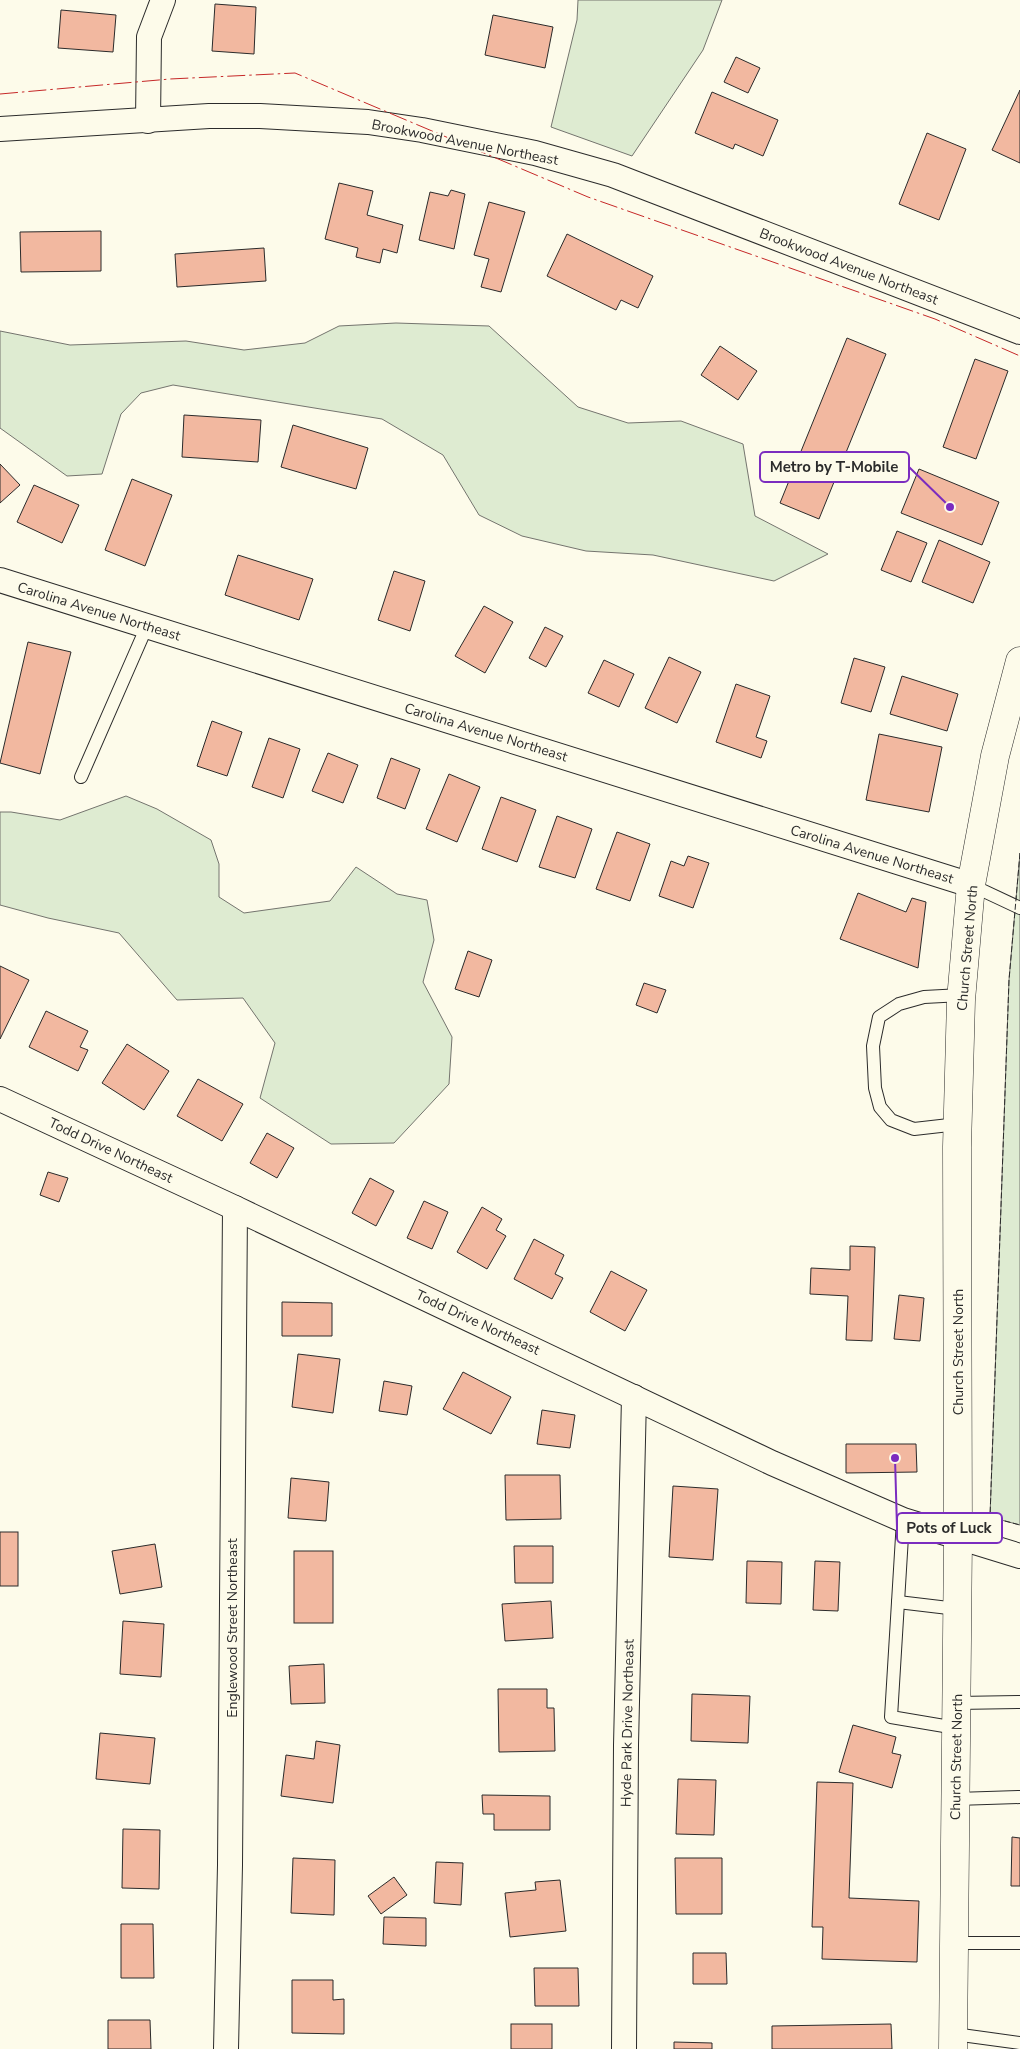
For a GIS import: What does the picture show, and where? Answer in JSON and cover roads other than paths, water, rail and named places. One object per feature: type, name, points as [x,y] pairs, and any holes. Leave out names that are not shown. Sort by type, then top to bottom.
[{"type":"main road","name":"Church Street North","points":[[954,2042],[958,1538],[958,1124],[962,995],[971,885],[995,756],[1020,661]]},
{"type":"street","points":[[148,121],[149,37],[163,0]]},
{"type":"street","name":"Brookwood Avenue Northeast","points":[[0,129],[209,116],[260,116],[368,122],[422,130],[535,153],[613,175],[1020,332]]},
{"type":"street","name":"Carolina Avenue Northeast","points":[[0,580],[971,885]]},
{"type":"street","name":"Todd Drive Northeast","points":[[0,1099],[235,1208],[772,1463],[903,1520],[1020,1556]]},
{"type":"street","name":"Englewood Street Northeast","points":[[226,2049],[230,1865],[235,1208]]},
{"type":"street","name":"Hyde Park Drive Northeast","points":[[624,2049],[626,1745],[634,1397]]},
{"type":"lane","points":[[81,777],[146,626]]},
{"type":"lane","points":[[971,885],[1020,908]]},
{"type":"lane","points":[[958,1124],[914,1129],[891,1120],[880,1107],[875,1088],[873,1046],[879,1017],[899,1004],[924,997],[962,995]]},
{"type":"lane","points":[[903,1520],[891,1717],[956,1715],[1020,1702]]},
{"type":"lane","points":[[898,1602],[957,1609]]},
{"type":"lane","points":[[956,1799],[1019,1799]]},
{"type":"lane","points":[[955,1943],[1020,1943]]},
{"type":"lane","points":[[954,2042],[1020,2043]]},
{"type":"place","name":"Metro by T-Mobile","points":[[950,507]]},
{"type":"place","name":"Pots of Luck","points":[[895,1458]]}]
